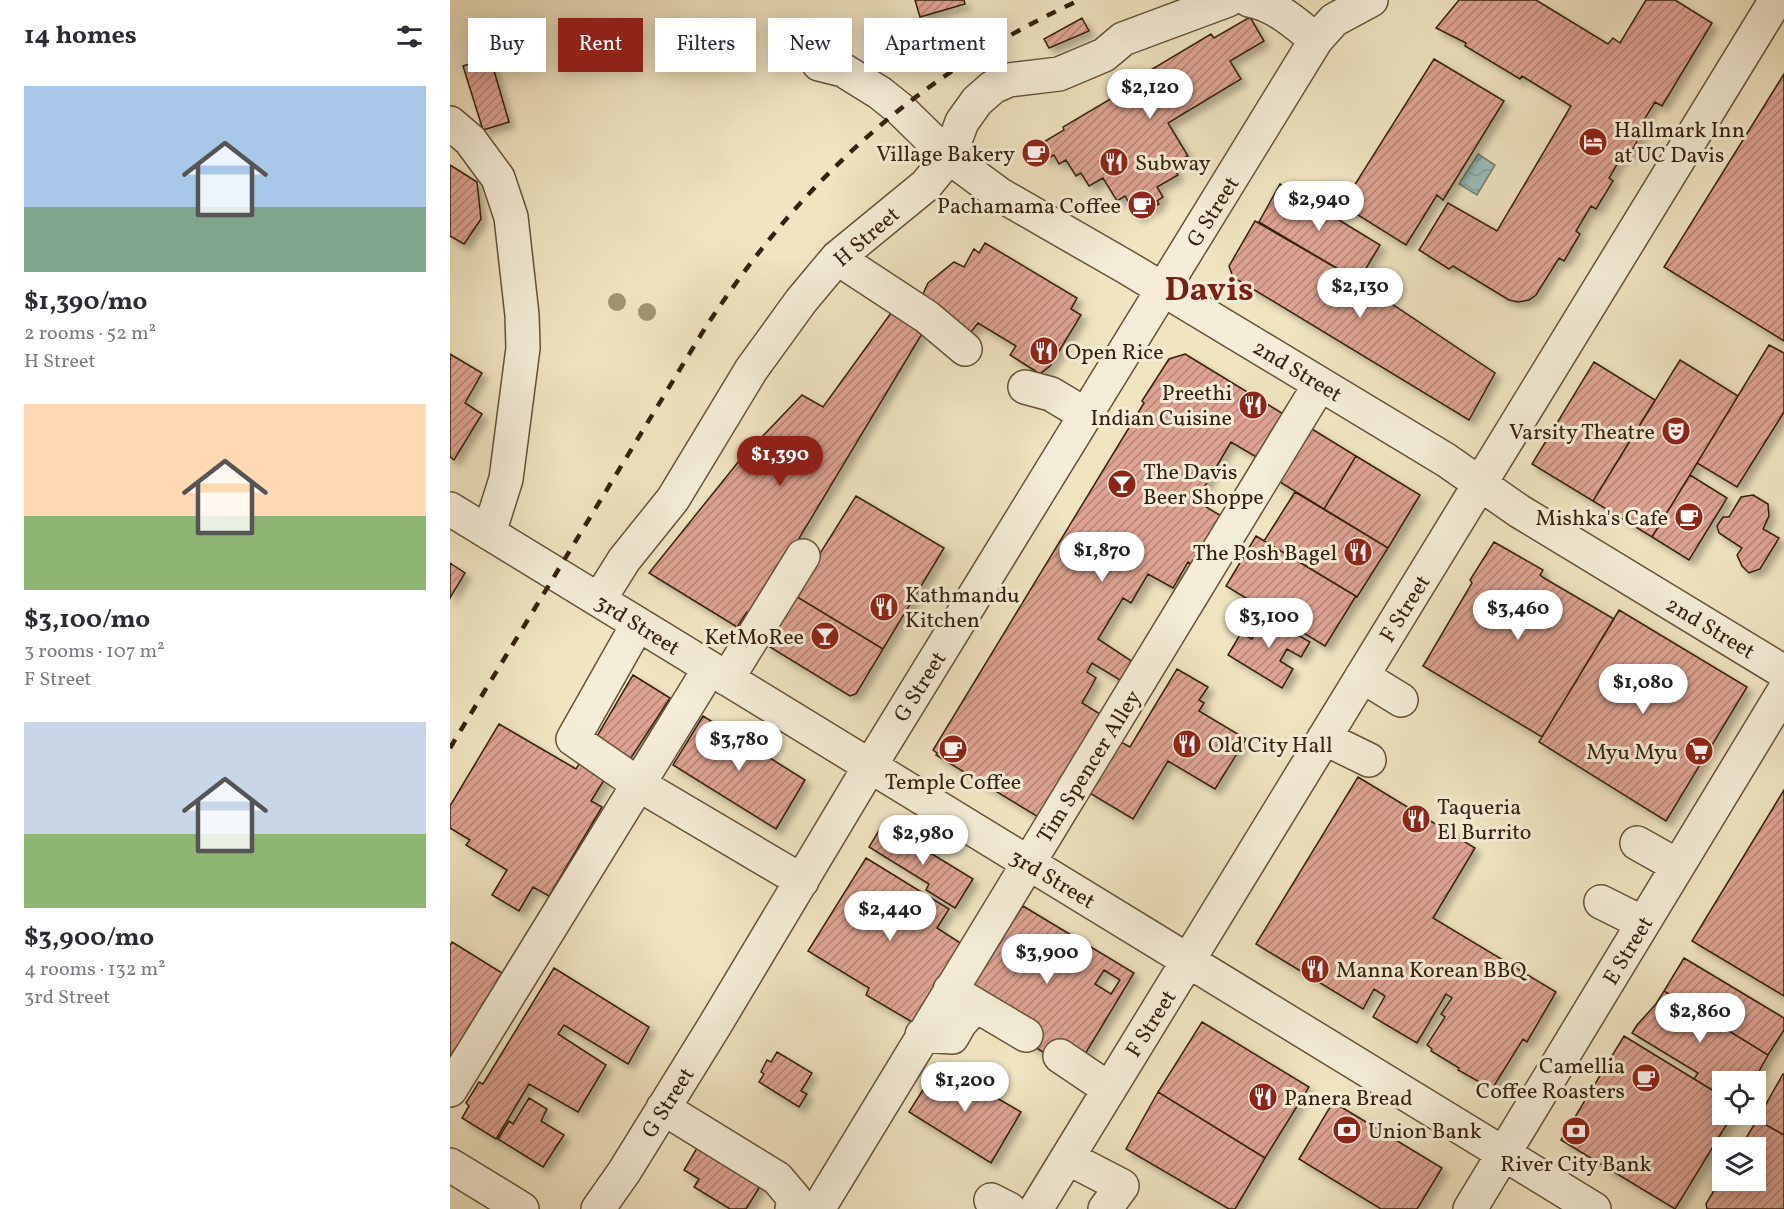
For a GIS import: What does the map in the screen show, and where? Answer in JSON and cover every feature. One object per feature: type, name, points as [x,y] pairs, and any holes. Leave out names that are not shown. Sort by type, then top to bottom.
[{"type":"street","name":"H Street","points":[[599,600],[624,560],[673,499],[751,370],[801,301],[837,258],[926,185],[949,157],[966,115],[977,101],[993,87],[1009,80],[1059,74],[1104,55],[1123,39],[1228,0]]},
{"type":"street","points":[[1249,0],[1266,3],[1291,19],[1316,40]]},
{"type":"street","name":"G Street","points":[[598,1209],[663,1108],[1316,40],[1334,20],[1371,0]]},
{"type":"street","name":"F Street","points":[[1036,1209],[1773,5]]},
{"type":"street","name":"2nd Street","points":[[846,72],[880,93],[900,109],[949,157],[999,195],[1163,289],[1446,460],[1519,511],[1784,672]]},
{"type":"street","points":[[450,123],[470,140],[498,177],[511,217],[521,304],[523,348],[508,467],[489,533]]},
{"type":"street","points":[[837,258],[927,317],[965,349]]},
{"type":"street","name":"Tim Spencer Alley","points":[[818,1209],[963,998],[1028,863],[1320,384]]},
{"type":"street","points":[[1025,387],[1051,394],[1081,424]]},
{"type":"street","name":"3rd Street","points":[[450,509],[1594,1209]]},
{"type":"street","points":[[450,1090],[638,784],[803,556]]},
{"type":"street","points":[[638,624],[573,739],[638,784],[802,881]]},
{"type":"street","points":[[1362,676],[1401,700]]},
{"type":"street","name":"E Street","points":[[1470,1209],[1784,691]]},
{"type":"street","points":[[1324,738],[1369,760]]},
{"type":"street","points":[[1637,843],[1678,866]]},
{"type":"street","points":[[1600,902],[1643,923]]},
{"type":"street","points":[[963,998],[1026,1035]]},
{"type":"street","points":[[1060,1056],[1109,1089]]},
{"type":"street","points":[[663,1108],[777,1178],[794,1198],[792,1209]]},
{"type":"street","points":[[1068,1158],[1114,1198]]},
{"type":"street","points":[[450,1165],[522,1209]]},
{"type":"water","points":[[1478,154],[1495,165],[1477,195],[1459,184]]},
{"type":"building","points":[[915,0],[964,0],[965,4],[920,17]]},
{"type":"building","name":"Hallmark Inn at UC Davis","points":[[1459,0],[1536,0],[1608,44],[1613,38],[1620,43],[1646,0],[1675,0],[1712,23],[1662,106],[1655,102],[1640,126],[1644,129],[1628,157],[1623,154],[1609,178],[1613,181],[1596,209],[1591,206],[1576,231],[1580,234],[1564,261],[1559,258],[1536,295],[1529,300],[1518,302],[1509,300],[1453,266],[1449,269],[1419,250],[1448,203],[1497,231],[1571,106],[1522,76],[1520,79],[1465,46],[1466,43],[1436,28]]},
{"type":"building","points":[[1250,17],[1264,41],[1230,61],[1241,79],[1168,123],[1188,156],[1172,165],[1178,175],[1157,187],[1163,197],[1157,201],[1159,204],[1137,217],[1125,196],[1117,201],[1103,178],[1089,186],[1081,173],[1076,176],[1066,160],[1059,164],[1054,155],[1046,159],[1037,146],[1064,130],[1063,127],[1151,75],[1149,71],[1211,34],[1214,38]]},
{"type":"building","points":[[1082,18],[1089,31],[1049,48],[1044,39]]},
{"type":"building","points":[[1434,59],[1504,101],[1443,200],[1437,195],[1406,245],[1342,205]]},
{"type":"building","points":[[468,64],[468,72],[494,72],[509,122],[483,130],[463,66]]},
{"type":"building","points":[[1784,74],[1784,341],[1664,267]]},
{"type":"building","points":[[450,165],[477,182],[481,219],[464,244],[450,236]]},
{"type":"building","points":[[1280,184],[1380,245],[1362,275],[1354,270],[1350,276],[1259,222]]},
{"type":"building","points":[[1255,221],[1350,276],[1495,373],[1469,420],[1233,277],[1229,266]]},
{"type":"building","points":[[985,243],[1077,298],[1071,309],[1081,315],[1050,366],[1040,374],[1010,355],[1016,346],[978,323],[971,332],[939,312],[922,296],[928,283],[954,262],[964,267],[974,249],[979,253]]},
{"type":"building","points":[[891,313],[923,332],[753,615],[747,612],[737,627],[649,573],[739,461],[802,395],[823,407]]},
{"type":"building","points":[[1769,345],[1784,353],[1784,412],[1737,487],[1697,463]]},
{"type":"building","points":[[450,354],[482,373],[465,403],[482,414],[454,460],[450,457]]},
{"type":"building","points":[[1185,354],[1290,418],[1263,461],[1231,442],[1196,501],[1223,517],[1194,565],[1188,562],[1173,588],[1148,574],[1131,603],[1123,598],[1098,639],[1136,664],[1125,683],[1092,663],[1087,672],[1096,678],[1082,703],[1105,717],[1040,818],[936,755],[937,753],[933,750],[1144,403],[1142,401],[1169,359]]},
{"type":"building","name":"Varsity Theatre","points":[[1680,360],[1738,396],[1652,537],[1593,501]]},
{"type":"building","points":[[1594,362],[1655,400],[1593,501],[1532,464]]},
{"type":"building","points":[[1307,426],[1356,456],[1324,509],[1275,479]]},
{"type":"building","points":[[1356,456],[1420,495],[1388,548],[1324,509]]},
{"type":"building","name":"Mishka's Cafe","points":[[1690,475],[1727,498],[1689,560],[1652,537]]},
{"type":"building","points":[[1295,492],[1388,548],[1357,597],[1264,541]]},
{"type":"building","points":[[1753,495],[1768,504],[1769,516],[1763,529],[1779,538],[1760,569],[1749,573],[1742,566],[1737,555],[1742,548],[1719,533],[1717,526],[1723,517],[1729,517],[1741,497]]},
{"type":"building","points":[[856,496],[944,548],[883,649],[794,595]]},
{"type":"building","points":[[1256,536],[1356,596],[1325,646],[1226,586]]},
{"type":"building","points":[[1494,542],[1543,570],[1540,575],[1544,578],[1614,619],[1542,737],[1423,666],[1472,583],[1470,580]]},
{"type":"building","points":[[450,563],[465,573],[450,598]]},
{"type":"building","points":[[794,595],[883,649],[856,694],[850,696],[765,644]]},
{"type":"building","points":[[1619,610],[1747,687],[1666,821],[1539,742]]},
{"type":"building","points":[[1268,612],[1292,626],[1289,630],[1310,642],[1301,657],[1287,649],[1280,661],[1293,669],[1282,688],[1228,655],[1241,633],[1252,639]]},
{"type":"building","name":"Old City Hall","points":[[1177,669],[1208,687],[1199,700],[1204,703],[1199,711],[1246,739],[1215,789],[1168,761],[1133,819],[1088,792],[1119,741],[1130,747]]},
{"type":"building","points":[[633,675],[670,698],[627,764],[593,743]]},
{"type":"building","points":[[703,716],[805,780],[776,829],[673,765]]},
{"type":"building","points":[[499,724],[576,769],[581,761],[606,777],[591,801],[602,807],[549,896],[533,887],[519,911],[492,895],[507,870],[466,845],[470,840],[450,828],[450,806]]},
{"type":"building","points":[[1358,777],[1475,848],[1433,918],[1556,992],[1527,1042],[1523,1039],[1492,1089],[1458,1070],[1459,1068],[1431,1051],[1432,1049],[1427,1045],[1445,1017],[1441,1014],[1452,998],[1446,994],[1417,1043],[1373,1017],[1385,996],[1374,989],[1363,1009],[1256,944]]},
{"type":"building","points":[[1784,790],[1784,996],[1692,941]]},
{"type":"building","points":[[883,824],[973,879],[955,908],[926,890],[929,884],[869,847]]},
{"type":"building","points":[[866,858],[949,909],[937,928],[965,946],[919,1026],[866,995],[869,988],[808,951]]},
{"type":"building","points":[[1023,906],[1134,973],[1082,1059],[1058,1061],[1023,1040],[963,986],[1007,913],[1015,918]],"holes":[[[1104,970],[1120,980],[1111,994],[1095,984]]]},
{"type":"building","points":[[452,942],[502,973],[450,1058],[450,946]]},
{"type":"building","points":[[1684,958],[1784,1018],[1784,1030],[1768,1055],[1664,991]]},
{"type":"building","points":[[554,968],[649,1027],[628,1064],[564,1025],[558,1034],[606,1065],[578,1112],[529,1084],[496,1139],[462,1118],[469,1106],[466,1103],[479,1082],[483,1084]]},
{"type":"building","points":[[1664,991],[1768,1055],[1759,1071],[1712,1071],[1712,1090],[1694,1079],[1698,1073],[1632,1033]]},
{"type":"building","points":[[1202,1022],[1309,1087],[1265,1158],[1158,1092]]},
{"type":"building","points":[[1624,1036],[1712,1090],[1712,1125],[1726,1125],[1719,1137],[1712,1137],[1712,1148],[1675,1209],[1561,1140]]},
{"type":"building","points":[[777,1052],[812,1073],[801,1091],[807,1094],[799,1107],[759,1082],[764,1074],[761,1072],[767,1060],[771,1062]]},
{"type":"building","points":[[939,1064],[1021,1112],[991,1163],[909,1112]]},
{"type":"building","points":[[1784,1074],[1784,1135],[1766,1125],[1766,1104]]},
{"type":"building","points":[[1158,1092],[1265,1158],[1235,1209],[1229,1209],[1126,1149]]},
{"type":"building","points":[[529,1098],[547,1109],[541,1121],[564,1135],[543,1167],[498,1139],[509,1121],[513,1124]]},
{"type":"building","name":"Union Bank","points":[[1333,1102],[1442,1168],[1417,1209],[1381,1209],[1299,1159]]},
{"type":"building","points":[[1754,1125],[1766,1125],[1784,1135],[1784,1209],[1707,1209],[1706,1204],[1714,1191],[1766,1191],[1766,1137],[1747,1137]]},
{"type":"building","points":[[700,1143],[767,1175],[746,1209],[730,1209],[694,1187],[699,1179],[684,1170]]},
{"type":"railway","points":[[450,748],[702,333],[739,279],[779,228],[821,181],[866,138],[914,98],[966,62],[1021,29],[1080,0]]},
{"type":"place","name":"Hallmark Inn at UC Davis","points":[[1593,142]]},
{"type":"place","name":"Village Bakery","points":[[1036,153]]},
{"type":"place","name":"Subway","points":[[1114,162]]},
{"type":"place","name":"Pachamama Coffee","points":[[1142,205]]},
{"type":"place","name":"Open Rice","points":[[1044,351]]},
{"type":"place","name":"Preethi Indian Cuisine","points":[[1253,405]]},
{"type":"place","name":"Varsity Theatre","points":[[1676,431]]},
{"type":"place","name":"The Davis Beer Shoppe","points":[[1122,484]]},
{"type":"place","name":"Mishka's Cafe","points":[[1689,517]]},
{"type":"place","name":"The Posh Bagel","points":[[1358,552]]},
{"type":"place","name":"Kathmandu Kitchen","points":[[884,607]]},
{"type":"place","name":"KetMoRee","points":[[825,636]]},
{"type":"place","name":"Old City Hall","points":[[1187,744]]},
{"type":"place","name":"Temple Coffee","points":[[953,749]]},
{"type":"place","name":"Myu Myu","points":[[1699,751]]},
{"type":"place","name":"Taqueria El Burrito","points":[[1416,819]]},
{"type":"place","name":"Manna Korean BBQ","points":[[1315,969]]},
{"type":"place","name":"Camellia Coffee Roasters","points":[[1646,1078]]},
{"type":"place","name":"Panera Bread","points":[[1263,1097]]},
{"type":"place","name":"Union Bank","points":[[1347,1130]]},
{"type":"place","name":"River City Bank","points":[[1576,1131]]},
{"type":"district","name":"Davis","points":[[1209,288]]}]
